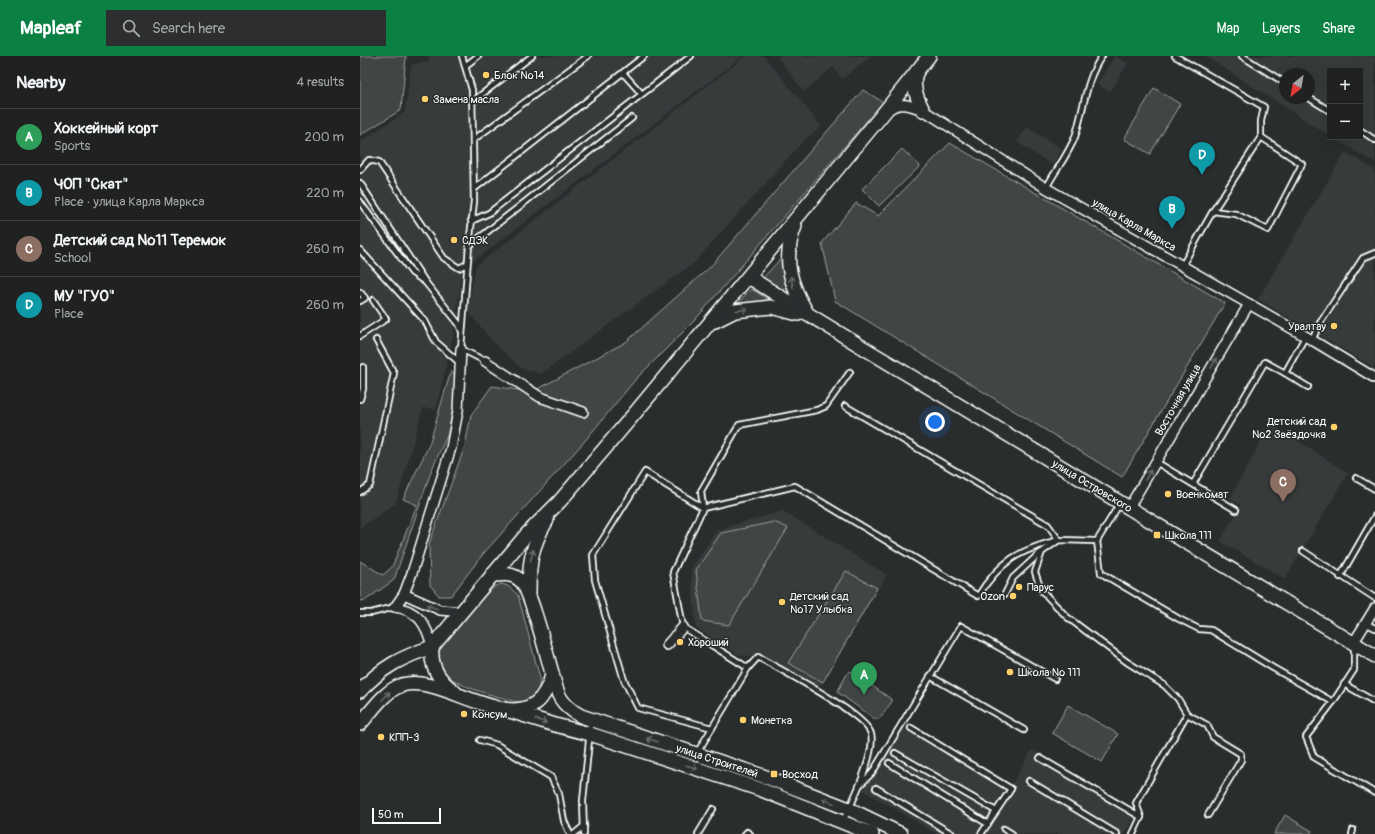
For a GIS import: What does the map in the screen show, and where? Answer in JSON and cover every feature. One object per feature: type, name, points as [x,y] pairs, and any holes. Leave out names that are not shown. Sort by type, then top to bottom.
[{"type":"street","points":[[922,110],[918,101],[914,83],[916,75],[925,60]]},
{"type":"street","points":[[360,691],[374,675],[411,654],[432,647],[526,534],[560,501],[749,277],[882,115],[925,60]]},
{"type":"street","name":"улица Карла Маркса","points":[[882,115],[893,106],[900,104],[912,105],[922,110],[1046,188],[1182,267],[1309,338],[1375,378]]},
{"type":"street","points":[[800,216],[789,241],[788,257],[795,292],[809,316]]},
{"type":"street","points":[[749,277],[809,316]]},
{"type":"street","name":"Восточная улица","points":[[1124,506],[1156,462],[1249,304]]},
{"type":"street","points":[[707,326],[723,316],[735,311],[770,307],[809,316]]},
{"type":"street","name":"улица Островского","points":[[809,316],[1375,656]]},
{"type":"street","points":[[461,349],[458,411],[451,448],[404,594],[395,607],[414,613],[423,622],[429,634],[432,647],[432,664],[436,673],[441,681],[462,696]]},
{"type":"street","points":[[485,361],[540,397],[583,412]]},
{"type":"street","points":[[529,594],[531,556],[540,532],[560,501]]},
{"type":"street","points":[[360,724],[391,690],[404,685],[420,685],[503,709],[520,710],[533,706],[542,696],[549,686],[552,673],[529,594],[525,586],[517,578],[506,574],[492,575]]},
{"type":"street","points":[[404,594],[440,610],[462,612]]},
{"type":"street","points":[[1354,642],[1375,608]]},
{"type":"street","points":[[667,645],[683,626]]},
{"type":"street","name":"улица Строителей","points":[[552,673],[558,694],[562,702],[569,710],[592,720],[766,777],[849,809],[902,834]]},
{"type":"street","name":"улица Строителей","points":[[503,709],[555,726],[590,734],[762,790],[843,822],[864,832]]},
{"type":"lane","points":[[462,56],[472,90],[473,101],[474,189],[461,349],[485,361]]},
{"type":"lane","points":[[465,66],[478,56]]},
{"type":"lane","points":[[473,101],[532,56]]},
{"type":"lane","points":[[473,140],[588,56]]},
{"type":"lane","points":[[474,189],[644,56]]},
{"type":"lane","points":[[472,221],[489,213],[691,56]]},
{"type":"lane","points":[[1046,188],[1074,138],[1084,108],[1090,77],[1102,56]]},
{"type":"lane","points":[[1175,56],[1264,108],[1261,121],[1262,138],[1213,211],[1182,267]]},
{"type":"lane","points":[[1242,56],[1279,79]]},
{"type":"lane","points":[[623,73],[642,93]]},
{"type":"lane","points":[[1315,102],[1327,109]]},
{"type":"lane","points":[[469,246],[632,118]]},
{"type":"lane","points":[[1363,132],[1375,140]]},
{"type":"lane","points":[[1213,211],[1236,214],[1268,230],[1302,164],[1262,138]]},
{"type":"lane","points":[[360,170],[369,160],[379,162],[444,258],[459,268],[467,264]]},
{"type":"lane","points":[[360,184],[426,283],[459,324],[462,332]]},
{"type":"lane","points":[[360,202],[412,273],[426,283]]},
{"type":"lane","points":[[360,250],[425,321],[436,342],[461,364]]},
{"type":"lane","points":[[1285,372],[1320,323],[1363,258],[1375,253]]},
{"type":"lane","points":[[360,292],[365,298],[360,301]]},
{"type":"lane","points":[[360,336],[386,319],[373,300]]},
{"type":"lane","points":[[360,492],[370,485],[394,373],[376,340]]},
{"type":"lane","points":[[1193,484],[1265,362],[1285,372],[1308,387]]},
{"type":"lane","points":[[360,399],[363,389],[361,366]]},
{"type":"lane","points":[[748,668],[683,626],[673,572],[703,508],[701,491],[739,424],[817,410],[826,406],[850,372]]},
{"type":"lane","points":[[845,406],[1048,525],[1059,540]]},
{"type":"lane","points":[[1156,462],[1236,510]]},
{"type":"lane","points":[[712,728],[638,708],[624,680],[597,588],[593,555],[644,472],[703,508],[795,486],[978,596],[990,576],[1006,563],[1031,547],[1059,540],[1097,541]]},
{"type":"lane","points":[[1356,478],[1375,489]]},
{"type":"lane","points":[[1124,506],[1097,541],[1101,573],[1179,619],[1199,629],[1211,630],[1333,702]]},
{"type":"lane","points":[[1340,577],[1375,516]]},
{"type":"lane","points":[[1005,594],[1013,578],[1042,552],[1059,540]]},
{"type":"lane","points":[[1303,551],[1340,577],[1375,598]]},
{"type":"lane","points":[[1042,552],[1035,572],[1042,590],[1053,604],[1067,617],[1126,662],[1164,686],[1178,700],[1187,714],[1207,725],[1213,737],[1240,754],[1241,760],[1208,815]]},
{"type":"lane","points":[[360,613],[371,613],[395,607]]},
{"type":"lane","points":[[1365,623],[1375,628]]},
{"type":"lane","points":[[860,785],[872,772],[961,626],[1055,679]]},
{"type":"lane","points":[[1354,642],[1354,670],[1333,702],[1306,737],[1314,757],[1375,793]]},
{"type":"lane","points":[[696,754],[748,668],[758,657],[820,691],[866,724],[871,734],[871,744],[860,785],[843,822]]},
{"type":"lane","points":[[930,676],[1024,730]]},
{"type":"lane","points":[[1344,684],[1375,702]]},
{"type":"lane","points":[[1133,834],[1141,817],[1136,803],[1153,768],[1187,714]]},
{"type":"lane","points":[[584,834],[583,801],[592,720]]},
{"type":"lane","points":[[911,728],[1010,789],[981,834]]},
{"type":"lane","points":[[480,740],[496,745],[551,777],[559,794],[564,821],[570,834]]},
{"type":"lane","points":[[895,753],[996,812]]},
{"type":"lane","points":[[1040,758],[1141,817]]},
{"type":"lane","points":[[889,763],[988,824]]},
{"type":"lane","points":[[1029,781],[1117,834]]},
{"type":"lane","points":[[876,788],[952,834]]},
{"type":"lane","points":[[698,834],[713,809]]},
{"type":"lane","points":[[864,832],[868,818]]},
{"type":"lane","points":[[574,834],[584,826]]},
{"type":"lane","points":[[1004,829],[1012,834]]},
{"type":"lane","points":[[745,834],[747,832],[750,834]]},
{"type":"shaded area","points":[[360,56],[406,56],[401,110],[360,135]]},
{"type":"shaded area","points":[[428,56],[743,56],[462,270],[454,332],[436,409],[423,408],[396,503],[360,528],[360,142],[405,112],[411,65],[429,61]]},
{"type":"shaded area","points":[[746,56],[764,56],[822,127],[805,139],[695,262],[541,374],[521,368],[491,340],[467,310],[476,266]]},
{"type":"shaded area","points":[[777,56],[871,56],[842,79],[833,67],[804,92]]},
{"type":"shaded area","points":[[1115,56],[1128,63],[1110,92],[1097,84]]},
{"type":"shaded area","points":[[1205,56],[1375,56],[1375,163],[1337,140],[1363,140],[1363,68],[1327,68],[1327,134],[1280,104],[1315,104],[1315,68],[1279,68],[1279,103]]},
{"type":"shaded area","points":[[1154,88],[1180,104],[1150,154],[1124,139]]},
{"type":"shaded area","points":[[863,90],[883,102],[694,321],[635,380],[583,443],[483,554],[451,596],[439,596],[430,585],[429,544],[465,446],[471,415],[492,386],[532,392],[626,342],[711,266]]},
{"type":"shaded area","points":[[1027,127],[1062,149],[1052,165],[1017,142]]},
{"type":"shaded area","points":[[950,143],[1225,303],[1122,477],[835,301],[822,243],[856,203],[878,216]]},
{"type":"shaded area","points":[[902,149],[920,166],[879,206],[862,189]]},
{"type":"shaded area","points":[[1345,152],[1375,170],[1375,368],[1258,299]]},
{"type":"shaded area","points":[[782,257],[790,296],[762,279]]},
{"type":"shaded area","points":[[751,289],[775,303],[734,307]]},
{"type":"shaded area","points":[[451,371],[457,378],[447,436],[432,469],[394,580],[366,600],[360,601],[360,561],[383,575],[392,567],[417,505],[403,499],[429,445]]},
{"type":"shaded area","points":[[1270,423],[1348,473],[1285,579],[1220,541],[1241,505],[1230,499]]},
{"type":"shaded area","name":"Детский сад №17 Улыбка","points":[[783,511],[887,575],[818,689],[759,656],[741,656],[696,628],[691,569],[717,530]]},
{"type":"shaded area","points":[[774,522],[788,528],[729,625],[702,621],[696,570],[721,533]]},
{"type":"shaded area","points":[[846,571],[877,588],[823,682],[788,663]]},
{"type":"shaded area","points":[[501,584],[508,586],[518,595],[540,678],[539,688],[534,696],[522,702],[480,692],[466,686],[454,680],[444,672],[439,663],[439,652],[446,640],[485,596]]},
{"type":"shaded area","points":[[851,671],[891,699],[891,703],[879,719],[875,719],[837,692],[847,674]]},
{"type":"shaded area","points":[[1068,705],[1118,734],[1102,762],[1052,733]]},
{"type":"shaded area","points":[[905,720],[1012,784],[1032,750],[1137,813],[1124,834],[937,834],[863,790]]},
{"type":"shaded area","points":[[1285,815],[1312,831],[1310,834],[1274,834]]},
{"type":"place","name":"Блок №14","points":[[486,75]]},
{"type":"place","name":"Замена масла","points":[[425,99]]},
{"type":"place","name":"МУ \"ГУО\"","points":[[1202,175]]},
{"type":"place","name":"ЧОП \"Скат\"","points":[[1172,229]]},
{"type":"place","name":"СДЭК","points":[[454,240]]},
{"type":"place","name":"Уралтау","points":[[1334,326]]},
{"type":"place","name":"Детский сад №2 Звёздочка","points":[[1334,427]]},
{"type":"place","name":"Военкомат","points":[[1168,494]]},
{"type":"place","name":"Детский сад №11 Теремок","points":[[1283,502]]},
{"type":"place","name":"Школа 111","points":[[1157,535]]},
{"type":"place","name":"Парус","points":[[1019,587]]},
{"type":"place","name":"Ozon","points":[[1013,596]]},
{"type":"place","name":"Детский сад №17 Улыбка","points":[[782,602]]},
{"type":"place","name":"Хороший","points":[[680,642]]},
{"type":"place","name":"Школа № 111","points":[[1010,672]]},
{"type":"place","name":"Хоккейный корт","points":[[864,695]]},
{"type":"place","name":"Консум","points":[[464,714]]},
{"type":"place","name":"Монетка","points":[[743,720]]},
{"type":"place","name":"КПП-3","points":[[381,737]]},
{"type":"place","name":"Восход","points":[[774,774]]}]
